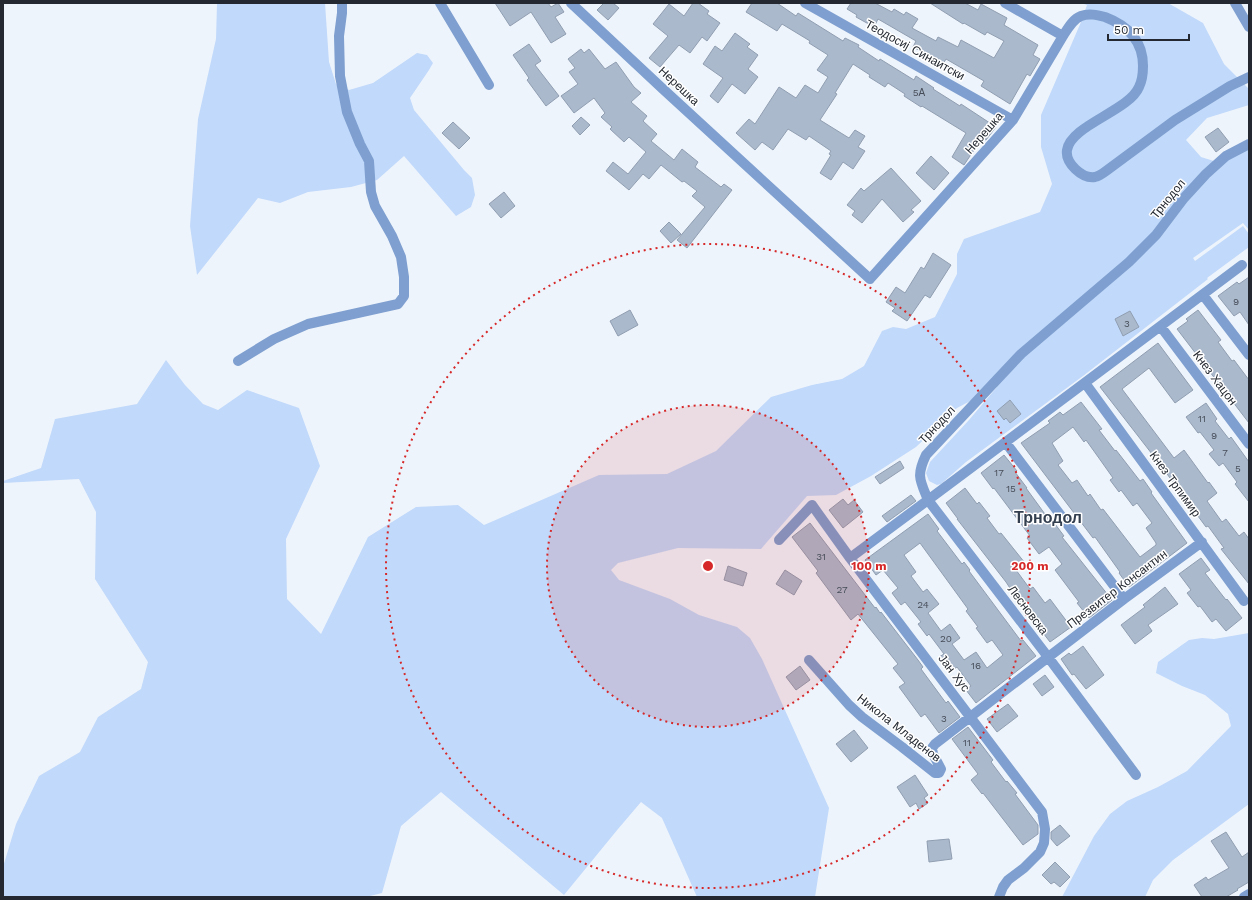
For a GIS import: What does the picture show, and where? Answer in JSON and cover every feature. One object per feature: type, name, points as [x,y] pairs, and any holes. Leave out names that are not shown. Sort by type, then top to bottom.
[{"type":"street","points":[[238,360],[274,339],[308,324],[398,304],[404,296],[404,277],[401,257],[392,236],[375,206],[368,162],[347,112],[340,76],[339,36],[342,3]]},
{"type":"street","points":[[440,3],[489,85]]},
{"type":"street","name":"Нерешка","points":[[571,3],[870,279],[1013,120],[1063,36],[1071,24],[1079,17],[1090,14],[1100,16],[1117,23],[1128,30],[1137,41],[1142,54],[1143,73],[1136,93],[1123,104],[1077,135],[1068,147],[1068,156],[1072,165],[1077,170],[1089,176],[1094,177],[1106,172],[1175,120],[1230,86],[1249,77]]},
{"type":"street","name":"Теодосиј Синаитски","points":[[804,3],[1013,120]]},
{"type":"street","points":[[1005,3],[1063,36]]},
{"type":"street","points":[[1235,3],[1249,27]]},
{"type":"street","name":"Трнодол","points":[[928,500],[921,482],[920,469],[926,455],[1021,354],[1129,262],[1156,235],[1184,198],[1206,174],[1226,156],[1249,144]]},
{"type":"street","points":[[850,558],[1006,443],[1242,265]]},
{"type":"street","points":[[1203,295],[1249,355]]},
{"type":"street","name":"Кнез Хацон","points":[[1161,327],[1249,444]]},
{"type":"street","name":"Кнез Трпимир","points":[[1085,383],[1244,601]]},
{"type":"street","points":[[1006,443],[1124,600]]},
{"type":"street","name":"Лесновска","points":[[928,500],[1136,775]]},
{"type":"street","name":"Јан Хус","points":[[779,540],[812,505],[850,558],[1042,812],[1045,829],[1044,843],[1040,852],[1024,868],[1008,880],[999,897]]},
{"type":"street","name":"Презвитер Консантин","points":[[970,716],[1202,542]]},
{"type":"street","name":"Никола Младенов","points":[[809,660],[849,705],[862,717],[935,773],[939,773],[941,769],[933,754],[932,748],[970,716]]},
{"type":"street","points":[[1244,897],[1249,894]]},
{"type":"shaded area","points":[[217,3],[325,3],[329,62],[336,84],[349,90],[373,83],[417,53],[427,55],[433,63],[410,98],[414,110],[472,178],[475,195],[471,207],[456,216],[404,156],[377,180],[351,187],[308,192],[280,203],[258,198],[197,275],[190,226],[198,119],[216,39]]},
{"type":"shaded area","points":[[1081,3],[1168,3],[1203,23],[1224,64],[1249,89],[1249,105],[1207,118],[1186,140],[1201,157],[1217,162],[1249,148],[1249,230],[1243,223],[1193,258],[1195,261],[1243,226],[1249,234],[1249,247],[1207,278],[1208,279],[1083,376],[966,462],[941,484],[937,485],[929,481],[926,473],[930,462],[997,387],[957,408],[916,447],[871,476],[836,495],[807,496],[761,549],[678,548],[618,563],[611,570],[619,580],[670,599],[699,615],[737,627],[750,638],[762,659],[829,808],[815,897],[697,897],[662,818],[641,802],[564,895],[441,792],[401,826],[382,893],[366,897],[3,897],[3,867],[16,824],[39,776],[80,752],[98,717],[141,689],[148,662],[95,579],[96,512],[79,479],[3,483],[3,481],[41,468],[55,419],[137,404],[166,360],[185,385],[203,404],[218,410],[247,390],[299,408],[320,466],[286,539],[287,599],[321,634],[368,537],[416,507],[458,505],[484,525],[599,475],[667,474],[716,451],[771,397],[812,385],[842,379],[864,366],[882,331],[893,327],[906,329],[935,317],[957,274],[957,254],[964,239],[1040,212],[1052,184],[1041,147],[1041,115],[1081,22],[1087,5]]},
{"type":"shaded area","points":[[1249,633],[1249,804],[1173,860],[1153,880],[1145,897],[1062,897],[1094,836],[1110,814],[1127,801],[1158,787],[1187,771],[1231,726],[1228,714],[1205,695],[1182,686],[1156,673],[1158,662],[1189,640],[1202,638],[1214,639]]},
{"type":"building","points":[[495,3],[548,3],[551,7],[558,3],[564,12],[555,17],[566,34],[551,43],[531,12],[510,26]]},
{"type":"building","points":[[604,3],[613,3],[619,8],[608,20],[597,10]]},
{"type":"building","points":[[693,3],[698,3],[709,11],[707,14],[720,23],[707,41],[702,37],[690,53],[679,45],[660,67],[649,58],[668,36],[653,24],[669,4],[684,16]]},
{"type":"building","points":[[752,3],[777,3],[796,16],[798,13],[843,41],[845,38],[859,45],[858,47],[879,61],[880,59],[914,80],[916,76],[934,88],[933,89],[960,106],[961,104],[996,127],[986,140],[982,138],[964,165],[952,157],[966,133],[922,106],[921,107],[888,83],[885,87],[869,77],[870,75],[853,64],[835,93],[837,94],[820,120],[849,138],[855,130],[865,136],[858,147],[865,151],[853,169],[843,162],[831,180],[820,173],[831,155],[829,154],[831,151],[809,136],[806,140],[788,129],[773,150],[762,142],[755,150],[736,133],[749,119],[755,124],[779,87],[796,98],[805,85],[818,93],[828,77],[817,70],[828,55],[809,43],[810,41],[782,24],[777,31],[746,12]]},
{"type":"building","points":[[851,3],[875,3],[892,12],[894,9],[904,15],[906,12],[918,19],[912,28],[936,41],[938,37],[958,47],[961,40],[994,58],[1004,41],[987,32],[985,35],[964,23],[963,24],[930,3],[965,3],[978,10],[981,4],[1007,18],[1004,25],[1038,45],[1033,55],[1040,59],[1030,76],[1027,74],[1010,104],[981,86],[984,81],[946,59],[943,64],[937,61],[936,63],[927,58],[928,55],[913,47],[916,41],[878,19],[874,27],[856,17],[857,15],[847,9]]},
{"type":"building","points":[[735,33],[750,44],[747,47],[758,55],[748,69],[758,77],[745,94],[732,84],[718,103],[710,96],[723,78],[703,64],[715,46],[722,51]]},
{"type":"building","points":[[529,44],[541,61],[535,65],[559,96],[546,106],[527,80],[529,78],[513,55]]},
{"type":"building","points":[[581,49],[584,53],[589,49],[605,69],[616,62],[634,87],[641,93],[631,102],[647,116],[643,121],[657,134],[651,141],[674,160],[682,149],[698,162],[695,167],[721,187],[724,184],[732,190],[687,248],[677,240],[705,207],[692,196],[697,191],[684,181],[682,182],[661,165],[649,179],[643,174],[629,190],[606,171],[613,162],[628,174],[646,152],[629,137],[624,142],[610,129],[612,127],[601,117],[605,113],[594,98],[574,113],[561,96],[578,84],[569,72],[575,68],[568,59]]},
{"type":"building","points":[[581,117],[590,125],[580,135],[572,126]]},
{"type":"building","points":[[453,122],[470,138],[459,149],[442,133]]},
{"type":"building","points":[[1218,128],[1229,142],[1216,152],[1205,137]]},
{"type":"building","points":[[931,156],[949,173],[934,190],[916,173]]},
{"type":"building","points":[[891,168],[921,201],[911,210],[914,212],[903,222],[882,199],[862,223],[852,215],[855,211],[847,205],[861,188],[864,191]]},
{"type":"building","points":[[504,192],[515,206],[501,218],[489,204]]},
{"type":"building","points":[[669,222],[681,234],[671,243],[660,231]]},
{"type":"building","points":[[933,253],[951,265],[930,298],[925,295],[907,321],[892,311],[895,308],[886,302],[896,287],[905,293],[921,267],[924,269]]},
{"type":"building","points":[[1249,277],[1249,325],[1240,312],[1234,316],[1218,296],[1237,282],[1239,284]]},
{"type":"building","points":[[630,310],[638,325],[618,336],[610,321]]},
{"type":"building","points":[[1198,310],[1221,340],[1218,342],[1249,380],[1249,423],[1177,329],[1188,321],[1186,319]]},
{"type":"building","points":[[1130,311],[1139,327],[1123,336],[1115,319]]},
{"type":"building","points":[[1158,343],[1193,390],[1175,403],[1149,368],[1122,389],[1174,458],[1184,450],[1208,483],[1209,482],[1217,493],[1207,501],[1222,522],[1226,519],[1239,536],[1244,532],[1249,539],[1249,584],[1221,549],[1224,548],[1208,526],[1206,527],[1100,387]]},
{"type":"building","points":[[1010,400],[1021,414],[1010,423],[1006,418],[1004,420],[997,411]]},
{"type":"building","points":[[1081,402],[1102,429],[1099,430],[1115,451],[1116,450],[1140,481],[1143,479],[1152,492],[1151,493],[1187,543],[1129,587],[1095,537],[1093,538],[1021,443],[1050,423],[1048,421],[1060,412],[1063,415]],"holes":[[[1073,427],[1084,442],[1086,440],[1113,478],[1110,480],[1119,492],[1121,490],[1133,506],[1137,503],[1152,523],[1146,528],[1156,545],[1140,557],[1103,509],[1101,510],[1090,494],[1088,496],[1077,480],[1072,483],[1058,465],[1063,461],[1052,443]]]},
{"type":"building","points":[[1206,403],[1217,419],[1215,421],[1229,439],[1231,437],[1249,462],[1249,502],[1235,484],[1237,482],[1223,463],[1219,466],[1209,454],[1214,450],[1200,432],[1198,433],[1186,417]]},
{"type":"building","points":[[1004,455],[1017,471],[1015,472],[1050,521],[1052,520],[1064,536],[1062,537],[1112,600],[1089,618],[1055,570],[1062,564],[1049,547],[1039,554],[1027,538],[1030,536],[981,473]]},
{"type":"building","points":[[900,461],[904,468],[880,484],[875,477]]},
{"type":"building","points":[[965,488],[977,504],[979,502],[990,516],[987,518],[999,534],[1001,533],[1025,563],[1016,570],[1030,589],[1033,587],[1045,603],[1050,599],[1071,627],[1050,642],[946,503]]},
{"type":"building","points":[[911,495],[916,501],[887,522],[882,516]]},
{"type":"building","points":[[843,499],[848,505],[854,500],[863,512],[843,528],[829,510]]},
{"type":"building","points":[[928,514],[939,529],[937,531],[962,564],[964,562],[970,570],[969,571],[1021,641],[1023,640],[1036,656],[976,703],[966,690],[971,686],[957,667],[950,672],[939,657],[944,654],[929,634],[927,636],[918,624],[921,622],[905,602],[901,605],[892,593],[898,588],[883,570],[876,575],[865,560]],"holes":[[[920,543],[968,609],[966,611],[978,627],[976,628],[987,643],[992,640],[1003,655],[987,668],[976,652],[964,660],[952,644],[960,638],[950,624],[941,631],[928,613],[939,604],[927,589],[923,592],[911,576],[916,572],[904,555]]]},
{"type":"building","points":[[810,523],[875,608],[876,607],[880,613],[881,612],[918,660],[923,667],[921,669],[946,703],[948,701],[960,717],[939,733],[925,714],[921,717],[899,687],[905,683],[893,668],[898,664],[858,614],[851,620],[816,573],[818,571],[792,537]]},
{"type":"building","points":[[1201,558],[1210,570],[1205,573],[1242,618],[1226,631],[1216,619],[1212,622],[1200,606],[1198,607],[1187,593],[1191,590],[1179,574]]},
{"type":"building","points":[[728,566],[747,573],[743,586],[724,580]]},
{"type":"building","points":[[785,570],[802,581],[794,595],[776,584]]},
{"type":"building","points":[[1165,587],[1178,604],[1148,625],[1152,631],[1135,644],[1121,625],[1145,607],[1143,605]]},
{"type":"building","points":[[1083,646],[1104,675],[1086,689],[1074,674],[1072,675],[1061,659],[1069,653],[1071,655]]},
{"type":"building","points":[[800,666],[810,680],[796,690],[786,677]]},
{"type":"building","points":[[1045,675],[1054,687],[1042,696],[1033,684]]},
{"type":"building","points":[[1008,704],[1018,716],[997,732],[987,719]]},
{"type":"building","points":[[968,727],[993,760],[991,762],[1006,782],[1007,781],[1017,793],[1015,794],[1038,825],[1038,834],[1023,845],[983,793],[982,794],[971,780],[978,774],[952,739]]},
{"type":"building","points":[[854,730],[868,748],[851,762],[836,744]]},
{"type":"building","points":[[915,775],[928,795],[924,798],[928,803],[919,809],[916,803],[910,807],[897,787]]},
{"type":"building","points":[[1060,825],[1070,836],[1057,846],[1051,839],[1051,832]]},
{"type":"building","points":[[1226,832],[1242,857],[1249,852],[1249,882],[1226,897],[1202,897],[1194,885],[1206,877],[1208,880],[1229,868],[1211,841]]},
{"type":"building","points":[[949,839],[952,859],[929,862],[927,841]]},
{"type":"building","points":[[1055,862],[1070,877],[1060,887],[1054,882],[1051,884],[1042,875]]},
{"type":"district","name":"Трнодол","points":[[1048,517]]}]
